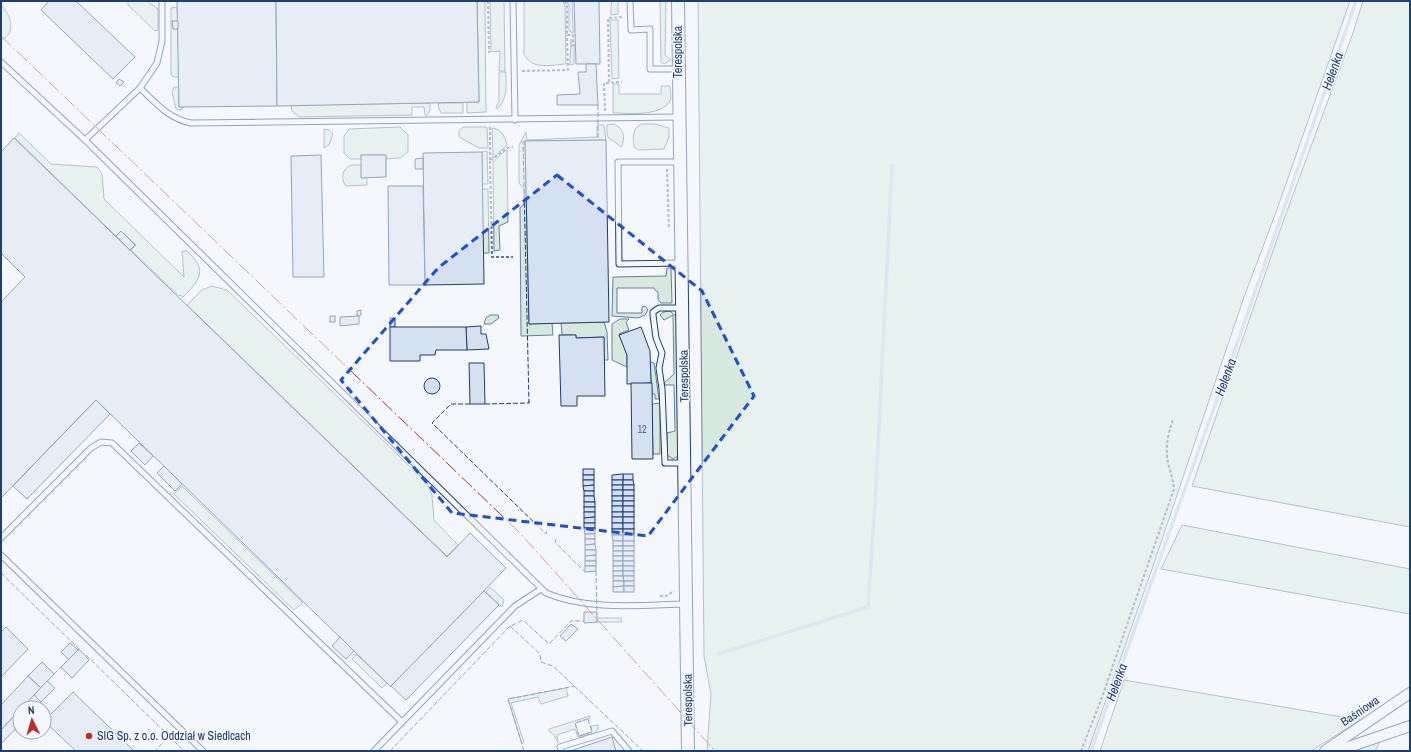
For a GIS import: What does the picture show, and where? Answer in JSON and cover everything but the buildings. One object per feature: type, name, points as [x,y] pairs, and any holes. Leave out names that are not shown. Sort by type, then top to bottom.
[{"type":"street","name":"Terespolska","points":[[678,1],[686,463],[688,751]]},
{"type":"street","name":"Baśniowa","points":[[1325,751],[1410,693]]},
{"type":"street","points":[[1338,751],[1410,726]]},
{"type":"lane","points":[[84,140],[140,88],[157,63],[162,41],[162,1]]},
{"type":"lane","points":[[513,1],[516,120]]},
{"type":"lane","points":[[630,1],[631,30],[650,29],[650,69],[678,69]]},
{"type":"lane","points":[[1,62],[84,140],[546,593],[563,600],[597,604],[687,604]]},
{"type":"lane","points":[[140,88],[170,116],[180,121],[191,123],[679,117]]},
{"type":"lane","points":[[680,162],[618,162],[619,264],[682,263]]},
{"type":"lane","points":[[683,308],[658,308],[653,312],[653,315],[656,338],[662,353],[659,368],[662,389],[665,463],[686,463]]},
{"type":"lane","points":[[1,538],[90,448],[101,442],[112,443],[402,722]]},
{"type":"lane","points":[[1,556],[203,751]]},
{"type":"lane","points":[[374,751],[515,606],[541,589]]},
{"type":"lane","points":[[561,751],[560,747],[612,731],[629,751]]},
{"type":"path","points":[[488,1],[489,52]]},
{"type":"path","points":[[514,71],[568,70],[567,6],[565,1]]},
{"type":"path","points":[[609,82],[608,18],[631,17]]},
{"type":"path","points":[[567,35],[572,35],[573,45],[575,45]]},
{"type":"path","points":[[605,119],[604,82],[622,82]]},
{"type":"path","points":[[490,120],[492,257],[513,257]]},
{"type":"path","points":[[490,161],[507,148],[513,147]]},
{"type":"path","points":[[1081,751],[1104,693],[1174,490],[1173,476],[1166,453],[1169,432],[1173,419]]},
{"type":"highlighted area","points":[[557,175],[702,291],[754,396],[648,536],[452,513],[341,380],[438,268]]},
{"type":"shaded area","points":[[128,1],[147,1],[158,9],[158,30],[155,31],[128,5]]},
{"type":"shaded area","points":[[477,1],[485,1],[486,112],[467,113],[467,102],[479,102]]},
{"type":"shaded area","points":[[490,1],[504,1],[505,71],[499,71],[500,51],[491,52]]},
{"type":"shaded area","points":[[524,1],[563,1],[565,6],[566,64],[546,66],[540,65],[530,62],[526,57],[523,51]]},
{"type":"shaded area","points":[[567,1],[572,1],[573,33],[569,31],[569,6]]},
{"type":"shaded area","points":[[612,1],[618,1],[618,14],[611,15]]},
{"type":"shaded area","points":[[660,1],[666,1],[665,55],[671,60],[664,64],[661,62]]},
{"type":"shaded area","points":[[698,1],[1350,1],[1275,215],[1244,297],[1152,569],[1088,751],[707,751],[711,694],[704,656]]},
{"type":"shaded area","points":[[1363,1],[1410,1],[1410,527],[1192,486],[1284,219],[1353,33]]},
{"type":"shaded area","points":[[1,5],[10,18],[11,29],[6,37],[1,40]]},
{"type":"shaded area","points":[[177,7],[178,21],[172,21],[173,29],[178,29],[179,77],[174,77],[171,75],[171,8]]},
{"type":"shaded area","points":[[610,20],[618,20],[619,78],[612,79]]},
{"type":"shaded area","points":[[571,39],[571,46],[574,46],[574,64],[570,65]]},
{"type":"shaded area","points":[[499,72],[506,72],[506,87],[505,97],[497,109],[496,107],[499,102]]},
{"type":"shaded area","points":[[613,84],[619,84],[619,94],[661,94],[661,86],[670,86],[671,99],[665,106],[652,112],[613,113]]},
{"type":"shaded area","points":[[174,87],[179,87],[179,107],[184,107],[181,110],[176,109],[172,92]]},
{"type":"shaded area","points":[[430,103],[430,111],[426,116],[424,107],[412,107],[412,115],[299,117],[292,111],[291,105]]},
{"type":"shaded area","points":[[438,103],[463,103],[463,113],[441,113]]},
{"type":"shaded area","points":[[641,124],[655,124],[669,128],[669,137],[664,149],[639,150],[634,147],[633,137],[636,128]]},
{"type":"shaded area","points":[[597,125],[604,125],[606,140],[525,141],[529,324],[552,323],[553,335],[521,336],[520,208],[524,204],[524,189],[519,183],[519,145],[526,132],[527,140],[597,137]]},
{"type":"shaded area","points":[[607,125],[617,125],[622,130],[624,137],[621,147],[607,135]]},
{"type":"shaded area","points":[[400,127],[408,135],[408,152],[400,158],[386,159],[386,155],[361,155],[361,159],[350,159],[344,153],[344,136],[349,129]]},
{"type":"shaded area","points":[[463,127],[487,127],[488,148],[479,148],[459,137],[459,131]]},
{"type":"shaded area","points":[[492,128],[501,132],[507,145],[493,158]]},
{"type":"shaded area","points":[[324,129],[329,130],[333,134],[329,145],[324,148]]},
{"type":"shaded area","points":[[19,133],[51,164],[97,167],[102,174],[104,199],[184,277],[182,251],[187,251],[194,258],[198,264],[199,275],[189,291],[183,297],[180,295],[179,296],[131,250],[136,245],[121,231],[116,236],[15,138]]},
{"type":"shaded area","points":[[506,150],[508,222],[499,226],[500,250],[494,251],[493,162]]},
{"type":"shaded area","points":[[487,151],[488,184],[482,184],[482,152]]},
{"type":"shaded area","points":[[351,165],[361,165],[367,178],[367,185],[346,186],[343,180],[343,174]]},
{"type":"shaded area","points":[[482,189],[488,189],[489,253],[483,253]]},
{"type":"shaded area","points":[[667,268],[671,268],[672,303],[661,303],[658,299],[658,292],[654,288],[617,288],[617,313],[642,313],[642,307],[645,306],[648,310],[645,315],[638,318],[612,316],[613,277],[666,276]]},
{"type":"shaded area","points":[[212,286],[227,290],[427,483],[432,495],[434,520],[458,545],[447,556],[187,305],[202,290]]},
{"type":"shaded area","points":[[670,311],[677,317],[679,453],[678,456],[673,459],[667,455],[667,433],[675,431],[674,385],[665,385],[664,383],[674,374],[673,315],[664,320],[660,315],[663,312]]},
{"type":"shaded area","points":[[490,315],[498,315],[499,318],[491,324],[484,324],[486,318]]},
{"type":"shaded area","points":[[620,319],[629,319],[626,322],[629,330],[619,334],[627,355],[627,367],[612,360],[612,324]]},
{"type":"shaded area","points":[[604,322],[607,332],[608,360],[604,360],[604,337],[576,338],[576,335],[562,335],[561,323]]},
{"type":"shaded area","points":[[650,362],[654,363],[659,399],[655,399],[655,394],[652,394]]},
{"type":"shaded area","points":[[660,403],[660,454],[653,454],[652,404]]},
{"type":"shaded area","points":[[182,486],[303,603],[294,610],[174,494]]},
{"type":"shaded area","points":[[1182,525],[1410,569],[1410,614],[1161,569]]},
{"type":"shaded area","points":[[490,587],[504,600],[502,607],[486,592]]},
{"type":"shaded area","points":[[597,618],[621,618],[622,622],[597,622]]},
{"type":"shaded area","points":[[356,654],[387,683],[382,688],[352,659]]},
{"type":"shaded area","points":[[1124,680],[1360,720],[1311,751],[1100,751]]},
{"type":"shaded area","points":[[566,688],[568,696],[541,704],[538,697],[511,703],[524,742],[522,744],[508,699]]},
{"type":"shaded area","points":[[590,716],[591,718],[575,723],[579,736],[592,732],[591,726],[598,725],[598,729],[595,733],[578,737],[575,729],[557,735],[558,743],[554,735],[549,731],[549,729]]},
{"type":"shaded area","points":[[1381,740],[1375,751],[1353,751]]},
{"type":"waterway","name":"Helenka","points":[[1091,751],[1239,338],[1356,1]]},
{"type":"waterway","points":[[718,654],[868,607],[876,486],[892,165]]},
{"type":"fence","points":[[598,105],[598,140]]},
{"type":"fence","points":[[525,141],[523,142],[529,403]]},
{"type":"fence","points":[[485,404],[529,403],[529,401]]},
{"type":"fence","points":[[470,404],[451,404],[432,423],[546,534],[547,531]]},
{"type":"fence","points":[[556,539],[555,542],[585,572]]},
{"type":"fence","points":[[596,571],[597,612]]},
{"type":"fence","points":[[1,573],[80,650]]},
{"type":"fence","points":[[390,751],[509,627],[523,620],[549,644],[571,621],[584,621]]},
{"type":"fence","points":[[510,626],[540,654],[541,662],[553,666],[643,751]]},
{"type":"fence","points":[[86,655],[169,736],[155,751]]},
{"type":"fence","points":[[54,674],[61,667]]},
{"type":"fence","points":[[524,751],[508,699],[575,686]]},
{"type":"fence","points":[[588,719],[592,732],[579,736],[575,723],[588,719]]},
{"type":"fence","points":[[169,736],[184,751]]},
{"type":"power","points":[[1,36],[520,533],[715,751]]},
{"type":"place","name":"SIG Sp. z o.o. Oddział w Siedlcach","points":[[89,736]]}]
